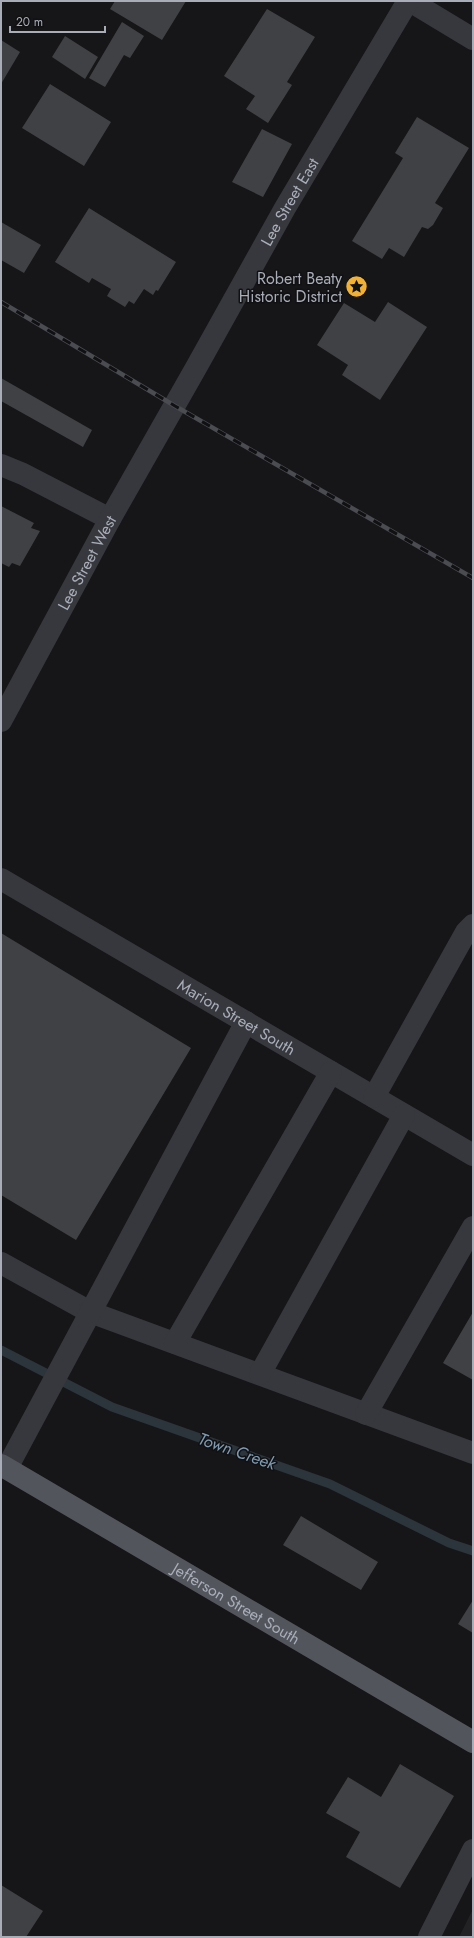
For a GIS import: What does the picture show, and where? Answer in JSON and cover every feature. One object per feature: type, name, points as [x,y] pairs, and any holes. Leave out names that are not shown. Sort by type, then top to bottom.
[{"type":"main road","name":"Jefferson Street South","points":[[4,1466],[473,1742]]},
{"type":"street","points":[[409,1],[473,38]]},
{"type":"street","name":"Lee Street East","points":[[175,406],[285,208],[409,1]]},
{"type":"street","name":"Lee Street West","points":[[1,721],[110,519],[175,406]]},
{"type":"street","points":[[1,465],[23,474],[110,519]]},
{"type":"street","name":"Marion Street South","points":[[1,879],[473,1155]]},
{"type":"street","points":[[374,1097],[466,932],[473,925]]},
{"type":"street","points":[[4,1466],[37,1412],[246,1022]]},
{"type":"street","points":[[174,1343],[331,1072]]},
{"type":"street","points":[[260,1374],[404,1115]]},
{"type":"street","points":[[366,1414],[473,1227]]},
{"type":"street","points":[[1,1263],[90,1312],[473,1453]]},
{"type":"street","points":[[429,1937],[473,1850]]},
{"type":"shaded area","points":[[473,1909],[473,1937],[459,1937]]},
{"type":"building","points":[[115,1],[186,1],[162,40],[110,9]]},
{"type":"building","points":[[267,9],[315,37],[287,82],[292,85],[268,123],[246,109],[255,96],[224,76]]},
{"type":"building","points":[[122,22],[144,36],[130,58],[124,55],[105,87],[89,78]]},
{"type":"building","points":[[65,36],[98,57],[85,79],[52,57]]},
{"type":"building","points":[[1,40],[20,52],[1,84]]},
{"type":"building","points":[[50,84],[111,122],[84,166],[22,128]]},
{"type":"building","points":[[417,117],[469,148],[435,203],[443,208],[433,225],[428,229],[422,227],[404,257],[389,248],[382,259],[352,241],[403,158],[395,153]]},
{"type":"building","points":[[262,129],[292,144],[263,197],[232,182]]},
{"type":"building","points":[[89,208],[176,262],[158,291],[156,290],[153,295],[144,289],[134,304],[129,301],[125,307],[107,296],[111,289],[92,278],[89,283],[55,262]]},
{"type":"building","points":[[1,222],[41,245],[24,273],[1,260]]},
{"type":"building","points":[[388,302],[427,327],[380,400],[342,375],[348,365],[317,345],[344,303],[375,322]]},
{"type":"building","points":[[1,378],[92,430],[83,447],[1,401]]},
{"type":"building","points":[[1,506],[34,523],[31,528],[40,531],[20,566],[12,563],[9,567],[1,563]]},
{"type":"building","points":[[1,933],[191,1048],[76,1240],[1,1195]]},
{"type":"building","points":[[473,1312],[473,1380],[443,1363]]},
{"type":"building","points":[[301,1516],[378,1562],[361,1590],[283,1545]]},
{"type":"building","points":[[473,1600],[473,1633],[458,1624]]},
{"type":"building","points":[[400,1764],[454,1796],[400,1888],[346,1857],[360,1832],[326,1813],[348,1777],[381,1797]]},
{"type":"building","points":[[1,1885],[43,1911],[26,1937],[1,1937]]},
{"type":"waterway","name":"Town Creek","points":[[1,1350],[112,1407],[330,1484],[449,1543],[473,1551]]},
{"type":"railway","points":[[1,302],[175,406],[473,578]]},
{"type":"place","name":"Robert Beaty Historic District","points":[[357,287]]}]
